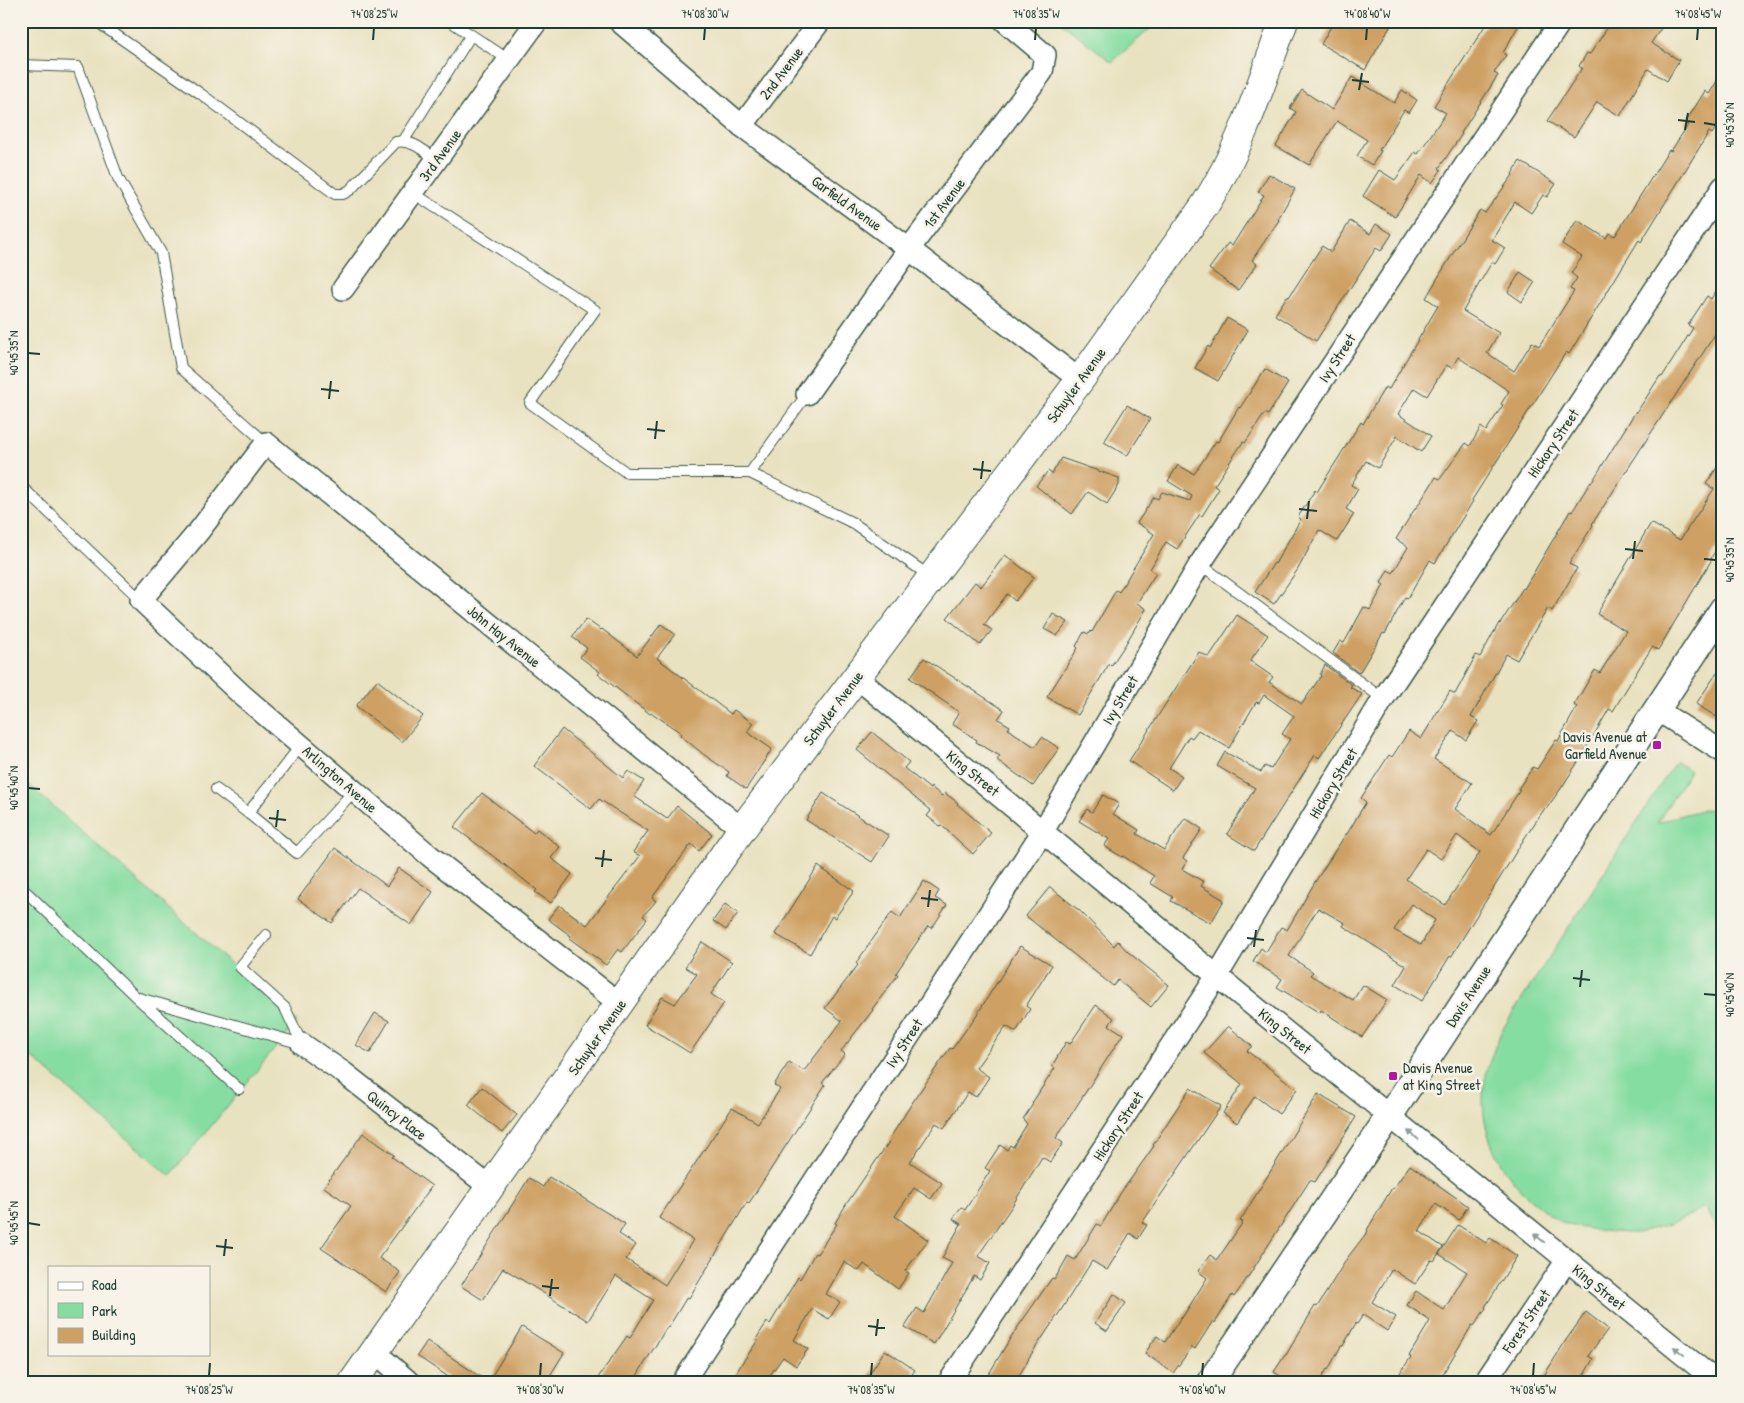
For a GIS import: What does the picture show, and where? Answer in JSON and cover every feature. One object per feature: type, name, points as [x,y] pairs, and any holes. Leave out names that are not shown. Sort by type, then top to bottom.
[{"type":"main road","name":"Schuyler Avenue","points":[[354,1382],[742,829],[1080,380],[1205,205],[1222,178],[1238,145],[1284,21]]},
{"type":"street","name":"3rd Avenue","points":[[343,289],[537,21]]},
{"type":"street","name":"Garfield Avenue","points":[[618,21],[742,126],[909,249],[1080,380]]},
{"type":"street","name":"2nd Avenue","points":[[742,126],[820,21]]},
{"type":"street","name":"1st Avenue","points":[[807,394],[909,249],[1042,72],[1045,55],[1005,21]]},
{"type":"street","name":"Ivy Street","points":[[683,1382],[1043,830],[1200,564],[1561,21]]},
{"type":"street","name":"Hickory Street","points":[[949,1382],[1217,976],[1383,699],[1723,187]]},
{"type":"street","points":[[140,600],[199,531],[266,443]]},
{"type":"street","name":"John Hay Avenue","points":[[266,443],[742,829]]},
{"type":"street","name":"Arlington Avenue","points":[[140,600],[241,694],[430,856],[620,1004]]},
{"type":"street","name":"Davis Avenue","points":[[1210,1382],[1390,1115],[1723,609]]},
{"type":"street","name":"King Street","points":[[856,677],[1217,976],[1717,1382]]},
{"type":"street","points":[[1657,710],[1723,752]]},
{"type":"street","name":"Quincy Place","points":[[302,1044],[344,1073],[490,1188]]},
{"type":"street","name":"Forest Street","points":[[1485,1382],[1567,1260]]},
{"type":"street","points":[[375,1352],[408,1382]]},
{"type":"lane","points":[[100,21],[103,26],[201,94],[334,194],[343,194],[350,190],[396,142],[404,140],[410,142],[437,160]]},
{"type":"lane","points":[[450,21],[509,60]]},
{"type":"lane","points":[[404,140],[472,35]]},
{"type":"lane","points":[[21,65],[78,67],[118,178],[161,254],[181,368],[266,443]]},
{"type":"lane","points":[[413,193],[595,310],[530,403],[627,473],[750,473],[853,523],[932,578]]},
{"type":"lane","points":[[750,473],[807,394]]},
{"type":"lane","points":[[21,486],[140,600]]},
{"type":"lane","points":[[1200,564],[1383,699]]},
{"type":"lane","points":[[248,813],[301,745]]},
{"type":"lane","points":[[216,789],[297,853],[354,791]]},
{"type":"lane","points":[[21,887],[136,996],[239,1089]]},
{"type":"lane","points":[[266,935],[240,967],[285,1008],[302,1044]]},
{"type":"lane","points":[[136,996],[302,1044]]},
{"type":"green space","points":[[1059,21],[1159,21],[1112,62]]},
{"type":"green space","points":[[1676,761],[1690,771],[1657,823],[1697,811],[1723,809],[1723,1239],[1705,1207],[1675,1222],[1638,1233],[1594,1230],[1561,1222],[1527,1196],[1506,1172],[1491,1144],[1484,1113],[1485,1079],[1492,1054],[1502,1030]]},
{"type":"green space","points":[[21,778],[297,1022],[170,1176],[21,1048]]},
{"type":"building","points":[[1334,21],[1379,21],[1390,27],[1365,70],[1321,44]]},
{"type":"building","points":[[1488,21],[1521,21],[1503,53],[1506,55],[1494,73],[1498,75],[1439,168],[1441,170],[1432,183],[1421,175],[1395,217],[1363,196],[1379,170],[1395,180],[1415,152],[1418,154],[1446,113],[1434,106]]},
{"type":"building","points":[[1612,21],[1666,21],[1651,43],[1679,60],[1667,81],[1648,69],[1620,116],[1597,102],[1574,137],[1547,121],[1582,68],[1579,66],[1587,53],[1590,54]]},
{"type":"building","points":[[1723,72],[1723,116],[1712,134],[1709,132],[1641,242],[1639,240],[1569,354],[1566,352],[1472,500],[1435,563],[1430,560],[1408,598],[1405,597],[1385,634],[1383,633],[1359,673],[1333,653],[1340,641],[1344,643],[1364,607],[1370,610],[1384,585],[1381,583],[1388,570],[1393,573],[1408,547],[1396,539],[1436,477],[1440,479],[1466,443],[1470,446],[1481,427],[1486,431],[1503,405],[1501,404],[1509,391],[1458,357],[1452,368],[1446,365],[1427,396],[1414,388],[1398,414],[1431,436],[1421,452],[1397,436],[1378,468],[1366,461],[1351,485],[1358,489],[1346,509],[1354,514],[1337,541],[1319,530],[1298,569],[1274,604],[1255,592],[1275,564],[1301,519],[1298,517],[1315,490],[1317,492],[1361,422],[1363,424],[1385,387],[1389,389],[1438,306],[1426,298],[1437,279],[1480,210],[1485,213],[1513,175],[1520,161],[1556,184],[1547,197],[1543,195],[1531,213],[1515,202],[1492,240],[1505,248],[1495,264],[1492,262],[1463,311],[1499,333],[1487,353],[1514,371],[1532,342],[1539,346],[1574,291],[1570,289],[1577,278],[1571,273],[1582,257],[1562,244],[1577,220],[1606,238],[1609,233],[1615,236],[1669,150],[1671,151],[1688,125],[1685,123],[1705,91],[1709,94]]},
{"type":"building","points":[[1352,77],[1394,103],[1402,90],[1417,100],[1409,113],[1404,110],[1372,165],[1357,156],[1367,140],[1337,121],[1309,165],[1276,146],[1296,112],[1290,108],[1302,90],[1332,110]]},
{"type":"building","points":[[1269,174],[1295,189],[1279,220],[1252,260],[1257,264],[1238,290],[1209,269],[1228,243],[1232,246],[1264,195],[1258,192]]},
{"type":"building","points":[[1350,221],[1370,234],[1376,224],[1392,234],[1381,251],[1376,248],[1316,341],[1275,315],[1322,246],[1331,252]]},
{"type":"building","points":[[1520,272],[1535,282],[1522,302],[1508,292]]},
{"type":"building","points":[[1723,280],[1723,322],[1592,524],[1569,564],[1577,568],[1552,611],[1548,608],[1517,660],[1506,654],[1471,717],[1478,721],[1466,740],[1453,731],[1434,759],[1472,783],[1455,809],[1491,835],[1533,767],[1537,769],[1556,740],[1558,741],[1577,707],[1574,705],[1595,670],[1600,673],[1626,631],[1597,614],[1651,523],[1680,540],[1714,489],[1706,484],[1723,459],[1723,539],[1658,650],[1652,647],[1613,711],[1609,709],[1562,787],[1524,839],[1422,1001],[1395,985],[1406,966],[1343,926],[1345,923],[1318,908],[1289,956],[1313,972],[1310,975],[1353,1000],[1363,985],[1387,1000],[1362,1037],[1321,1010],[1320,1013],[1277,987],[1282,979],[1253,961],[1261,948],[1266,952],[1281,927],[1287,930],[1366,802],[1361,798],[1389,755],[1392,757],[1409,731],[1421,739],[1450,691],[1455,694],[1476,655],[1480,657],[1499,623],[1524,589],[1570,511],[1572,512],[1636,411],[1660,376],[1662,377],[1693,328],[1688,325],[1707,296],[1711,299]],"holes":[[[1457,835],[1480,852],[1445,905],[1406,879],[1426,849],[1441,859]],[[1412,904],[1435,920],[1421,945],[1394,930]]]},
{"type":"building","points":[[1227,318],[1248,330],[1218,381],[1195,368],[1208,346],[1210,348]]},
{"type":"building","points":[[1265,369],[1288,383],[1268,415],[1265,413],[1245,443],[1243,442],[1214,486],[1219,489],[1202,516],[1200,514],[1177,549],[1166,542],[1150,569],[1156,573],[1137,603],[1146,609],[1125,645],[1111,666],[1109,664],[1078,715],[1047,697],[1078,648],[1076,646],[1084,632],[1089,634],[1092,632],[1116,590],[1119,592],[1154,534],[1137,523],[1154,497],[1158,499],[1162,492],[1190,501],[1192,496],[1168,481],[1178,465],[1194,474],[1216,441],[1218,442]]},
{"type":"building","points":[[1127,405],[1150,419],[1127,456],[1104,442]]},
{"type":"building","points":[[1061,458],[1119,478],[1119,485],[1107,504],[1088,492],[1072,514],[1036,486],[1048,471],[1052,474]]},
{"type":"building","points":[[1005,555],[1034,577],[1015,601],[1007,594],[984,625],[992,630],[980,645],[947,618],[975,582],[981,587]]},
{"type":"building","points":[[1053,614],[1068,622],[1057,636],[1044,629]]},
{"type":"building","points":[[1237,615],[1268,635],[1250,661],[1273,677],[1269,682],[1302,704],[1321,676],[1325,665],[1352,685],[1350,687],[1362,694],[1319,758],[1315,755],[1254,851],[1227,834],[1255,788],[1217,766],[1225,752],[1261,772],[1265,766],[1271,769],[1290,739],[1282,734],[1294,716],[1264,695],[1259,703],[1256,702],[1229,748],[1198,730],[1192,738],[1189,736],[1169,768],[1182,776],[1173,790],[1129,761],[1199,652],[1209,657]]},
{"type":"building","points":[[586,619],[637,656],[661,624],[675,634],[657,658],[731,714],[734,710],[753,723],[747,732],[772,749],[746,789],[727,776],[729,772],[703,754],[680,735],[681,733],[652,713],[650,714],[598,674],[600,672],[580,657],[587,648],[572,637]]},
{"type":"building","points":[[924,658],[1004,710],[998,719],[1010,726],[1008,729],[1035,747],[1042,737],[1059,748],[1033,786],[997,760],[1000,756],[976,742],[977,740],[952,724],[959,712],[910,678]]},
{"type":"building","points":[[1723,664],[1723,721],[1696,704]]},
{"type":"building","points":[[377,680],[423,716],[402,742],[356,706]]},
{"type":"building","points":[[562,729],[623,778],[628,771],[644,781],[634,796],[667,819],[677,806],[712,834],[699,851],[691,844],[652,898],[656,901],[643,916],[647,919],[622,952],[618,949],[606,965],[569,938],[571,936],[548,919],[559,905],[587,925],[640,856],[633,852],[648,831],[599,799],[591,809],[534,766]]},
{"type":"building","points":[[872,732],[909,762],[904,768],[930,789],[931,787],[942,796],[945,793],[991,833],[973,854],[941,825],[927,816],[931,811],[857,750]]},
{"type":"building","points":[[482,793],[534,833],[537,829],[560,847],[551,858],[572,874],[551,903],[535,892],[537,890],[454,827]]},
{"type":"building","points":[[823,793],[889,836],[872,862],[806,820]]},
{"type":"building","points":[[1103,795],[1119,804],[1113,814],[1139,830],[1137,834],[1164,850],[1185,818],[1202,829],[1183,858],[1187,861],[1182,869],[1204,882],[1201,886],[1224,900],[1211,923],[1171,901],[1173,897],[1150,883],[1154,876],[1104,846],[1109,839],[1079,821],[1087,809],[1092,812]]},
{"type":"building","points":[[335,848],[387,886],[399,868],[433,892],[411,925],[358,888],[332,923],[298,899]]},
{"type":"building","points":[[818,866],[854,891],[835,918],[832,916],[810,954],[775,934]]},
{"type":"building","points":[[924,881],[939,891],[935,898],[947,905],[932,928],[928,926],[896,973],[898,975],[841,1051],[845,1054],[822,1083],[825,1085],[749,1203],[747,1202],[689,1298],[687,1297],[667,1327],[633,1382],[595,1382],[627,1336],[630,1338],[653,1300],[616,1276],[588,1321],[503,1268],[483,1300],[461,1286],[529,1178],[543,1187],[549,1177],[625,1224],[619,1234],[636,1245],[626,1259],[665,1285],[693,1240],[659,1218],[732,1108],[758,1123],[780,1089],[774,1085],[789,1062],[804,1071],[842,1021],[825,1008],[858,965],[856,963],[892,912],[900,918]]},
{"type":"building","points":[[1050,887],[1081,912],[1114,946],[1118,941],[1128,952],[1169,985],[1151,1007],[1118,980],[1113,986],[1026,916]]},
{"type":"building","points":[[725,904],[738,913],[726,930],[713,921]]},
{"type":"building","points":[[702,942],[732,962],[711,994],[724,1003],[690,1053],[645,1025],[662,997],[675,1004],[697,974],[685,967]]},
{"type":"building","points":[[1020,946],[1052,965],[1026,1006],[1030,1009],[1016,1032],[1006,1026],[976,1068],[989,1077],[976,1097],[968,1092],[944,1128],[936,1123],[910,1162],[942,1183],[931,1199],[914,1188],[895,1216],[928,1240],[905,1271],[909,1273],[898,1289],[864,1264],[859,1271],[844,1262],[826,1294],[840,1302],[829,1319],[812,1309],[794,1340],[808,1349],[796,1366],[783,1357],[765,1382],[731,1382],[758,1340],[756,1339],[767,1322],[770,1324],[798,1277],[800,1279],[815,1253],[817,1254],[837,1224],[835,1223],[847,1203],[891,1139],[916,1097],[950,1048],[952,1049],[976,1016]]},
{"type":"building","points":[[1096,1005],[1114,1018],[1109,1025],[1123,1034],[1056,1138],[1063,1143],[1050,1162],[1042,1157],[978,1256],[990,1263],[980,1280],[974,1276],[934,1344],[905,1327],[917,1308],[924,1313],[952,1263],[942,1258],[961,1224],[953,1219],[961,1207],[965,1210],[990,1171],[985,1168],[1000,1145],[1007,1150],[1010,1145],[1013,1147],[1027,1124],[1023,1119],[1055,1068],[1052,1066],[1066,1042],[1070,1044]]},
{"type":"building","points":[[375,1013],[389,1021],[370,1053],[356,1045]]},
{"type":"building","points":[[1228,1026],[1252,1046],[1247,1051],[1297,1089],[1279,1114],[1255,1096],[1237,1123],[1223,1113],[1242,1084],[1204,1053]]},
{"type":"building","points":[[482,1087],[517,1115],[502,1133],[468,1105]]},
{"type":"building","points":[[1190,1088],[1221,1106],[1142,1223],[1147,1225],[1138,1239],[1130,1233],[1107,1270],[1092,1261],[1015,1382],[984,1382],[1011,1337],[1052,1278],[1055,1279],[1068,1256],[1075,1260],[1097,1224],[1101,1226]]},
{"type":"building","points":[[1318,1094],[1356,1117],[1315,1182],[1310,1180],[1234,1297],[1232,1295],[1215,1323],[1213,1321],[1195,1349],[1192,1347],[1173,1373],[1145,1353],[1157,1336],[1165,1342],[1182,1318],[1207,1278],[1198,1271],[1210,1255],[1217,1260],[1243,1222],[1240,1221]]},
{"type":"building","points":[[363,1133],[432,1186],[379,1258],[400,1272],[386,1292],[321,1248],[351,1206],[324,1187]]},
{"type":"building","points":[[1410,1165],[1468,1206],[1459,1220],[1436,1204],[1419,1231],[1443,1247],[1434,1261],[1431,1260],[1415,1284],[1392,1269],[1372,1302],[1396,1317],[1387,1331],[1363,1315],[1319,1382],[1290,1382],[1274,1372],[1315,1306],[1317,1307],[1348,1257],[1368,1231],[1392,1188]]},
{"type":"building","points":[[1458,1225],[1486,1243],[1490,1238],[1517,1256],[1438,1382],[1394,1382],[1411,1357],[1409,1356],[1430,1321],[1407,1305],[1416,1291],[1444,1310],[1467,1272],[1439,1254]]},
{"type":"building","points":[[1114,1294],[1126,1303],[1107,1331],[1095,1323]]},
{"type":"building","points":[[1586,1312],[1608,1329],[1588,1356],[1593,1359],[1580,1382],[1540,1382],[1566,1340]]},
{"type":"building","points":[[522,1327],[564,1353],[546,1382],[488,1382]]},
{"type":"building","points":[[427,1341],[488,1382],[456,1382],[417,1356]]},
{"type":"building","points":[[885,1350],[915,1370],[907,1382],[864,1382]]},
{"type":"place","name":"Davis Avenue at Garfield Avenue","points":[[1657,745]]},
{"type":"place","name":"Davis Avenue at King Street","points":[[1393,1076]]}]
